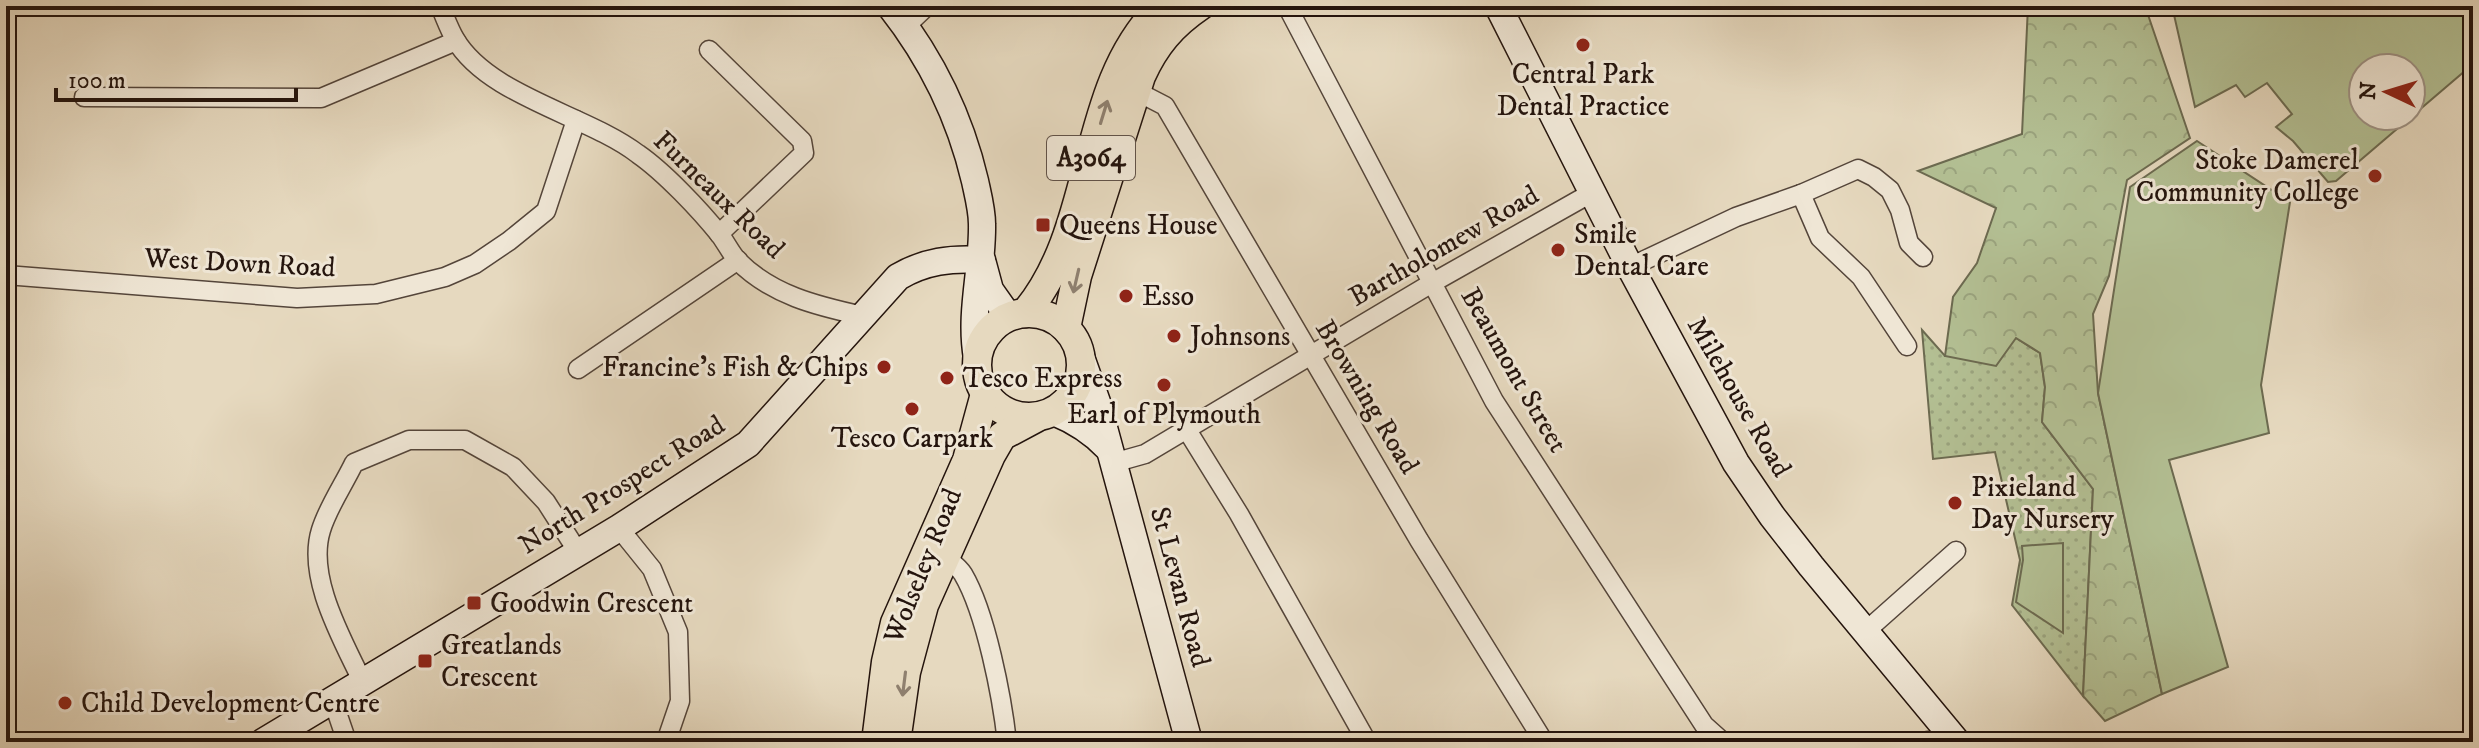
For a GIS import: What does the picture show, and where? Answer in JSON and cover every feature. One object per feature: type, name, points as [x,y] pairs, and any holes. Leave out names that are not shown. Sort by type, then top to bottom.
[{"type":"main road","name":"A3064","points":[[1017,315],[1040,295],[1056,268],[1105,105],[1117,75],[1133,40],[1162,6]]},
{"type":"main road","name":"A3064","points":[[1066,328],[1077,276],[1136,91],[1152,52],[1170,29],[1200,6]]},
{"type":"main road","points":[[1017,315],[1047,316],[1066,328],[1074,338],[1081,357],[1078,384],[1068,400],[1045,415],[1016,417],[999,409],[985,394],[978,377],[977,358],[983,341],[994,326],[1017,315]]},
{"type":"main road","name":"Wolseley Road","points":[[876,742],[886,662],[895,623],[967,460],[985,394]]},
{"type":"main road","name":"Wolseley Road","points":[[896,742],[906,672],[924,605],[991,455],[1002,436],[1045,415]]},
{"type":"street","name":"Furneaux Road","points":[[440,6],[456,41],[476,65],[504,84],[619,139],[643,157],[719,234],[738,260],[785,294],[815,306],[863,316]]},
{"type":"street","points":[[927,6],[898,16],[939,80],[957,124],[979,198],[983,219],[982,260],[976,284],[973,334],[977,358]]},
{"type":"street","name":"Beaumont Street","points":[[1287,6],[1494,401],[1704,725],[1723,742]]},
{"type":"street","name":"Milehouse Road","points":[[1498,6],[1630,267],[1736,463],[1772,516],[1957,742]]},
{"type":"street","points":[[84,97],[321,98],[456,41]]},
{"type":"street","points":[[709,50],[802,141],[804,153],[719,234]]},
{"type":"street","name":"Browning Road","points":[[1136,91],[1165,106],[1310,358],[1544,742]]},
{"type":"street","name":"West Down Road","points":[[6,275],[297,298],[376,294],[445,277],[475,264],[546,211],[576,120]]},
{"type":"street","points":[[1630,267],[1736,217],[1858,169],[1890,190],[1900,210],[1909,243],[1923,257]]},
{"type":"street","name":"Bartholomew Road","points":[[1111,456],[1145,454],[1432,283],[1593,192]]},
{"type":"street","points":[[1801,194],[1820,238],[1861,277],[1907,346]]},
{"type":"street","points":[[578,369],[738,260]]},
{"type":"street","name":"North Prospect Road","points":[[263,742],[619,528],[748,444],[898,277],[938,260],[982,260]]},
{"type":"street","points":[[982,260],[990,290],[1017,315]]},
{"type":"street","name":"St Levan Road","points":[[1081,357],[1097,402],[1189,742]]},
{"type":"street","points":[[1045,415],[1076,421],[1093,432],[1111,456]]},
{"type":"street","points":[[1187,430],[1239,514],[1367,742]]},
{"type":"street","points":[[363,683],[327,605],[318,568],[320,531],[354,463],[409,440],[465,440],[513,467],[546,502],[578,552]]},
{"type":"street","points":[[619,528],[652,569],[678,632],[680,701],[666,742]]},
{"type":"street","points":[[1866,631],[1956,551]]},
{"type":"street","points":[[945,557],[962,571],[976,606],[995,672],[1007,742]]},
{"type":"street","points":[[333,701],[347,742]]},
{"type":"green space","points":[[2028,6],[2145,6],[2190,138],[2127,180],[2109,276],[2093,314],[2098,393],[2162,694],[2105,721],[2083,696],[2093,489],[2042,422],[2045,387],[2040,353],[2016,338],[1996,366],[1945,356],[1953,297],[1977,263],[1996,208],[1918,171],[2022,134]]},
{"type":"green space","points":[[2172,6],[2473,6],[2473,64],[2427,103],[2427,52],[2347,52],[2347,132],[2393,132],[2336,181],[2328,182],[2293,141],[2276,127],[2292,114],[2267,83],[2245,97],[2236,85],[2195,107]]},
{"type":"green space","points":[[2197,141],[2290,202],[2261,385],[2269,433],[2169,460],[2228,667],[2162,694],[2098,393],[2130,187]]},
{"type":"green space","points":[[1922,330],[1945,356],[2016,338],[2040,353],[2045,387],[2042,422],[2093,489],[2083,696],[2012,605],[2020,560],[1995,452],[1933,459]]},
{"type":"green space","points":[[2063,543],[2063,633],[2016,602],[2023,560],[2022,546]]},
{"type":"place","name":"Central Park Dental Practice","points":[[1583,45]]},
{"type":"place","name":"Stoke Damerel Community College","points":[[2375,176]]},
{"type":"place","name":"Queens House","points":[[1043,225]]},
{"type":"place","name":"Smile Dental Care","points":[[1558,250]]},
{"type":"place","name":"Esso","points":[[1126,296]]},
{"type":"place","name":"Johnsons","points":[[1174,336]]},
{"type":"place","name":"Francine's Fish & Chips","points":[[884,367]]},
{"type":"place","name":"Tesco Express","points":[[947,378]]},
{"type":"place","name":"Earl of Plymouth","points":[[1164,385]]},
{"type":"place","name":"Tesco Carpark","points":[[912,409]]},
{"type":"place","name":"Pixieland Day Nursery","points":[[1955,503]]},
{"type":"place","name":"Goodwin Crescent","points":[[474,603]]},
{"type":"place","name":"Greatlands Crescent","points":[[425,661]]},
{"type":"place","name":"Child Development Centre","points":[[65,703]]}]
